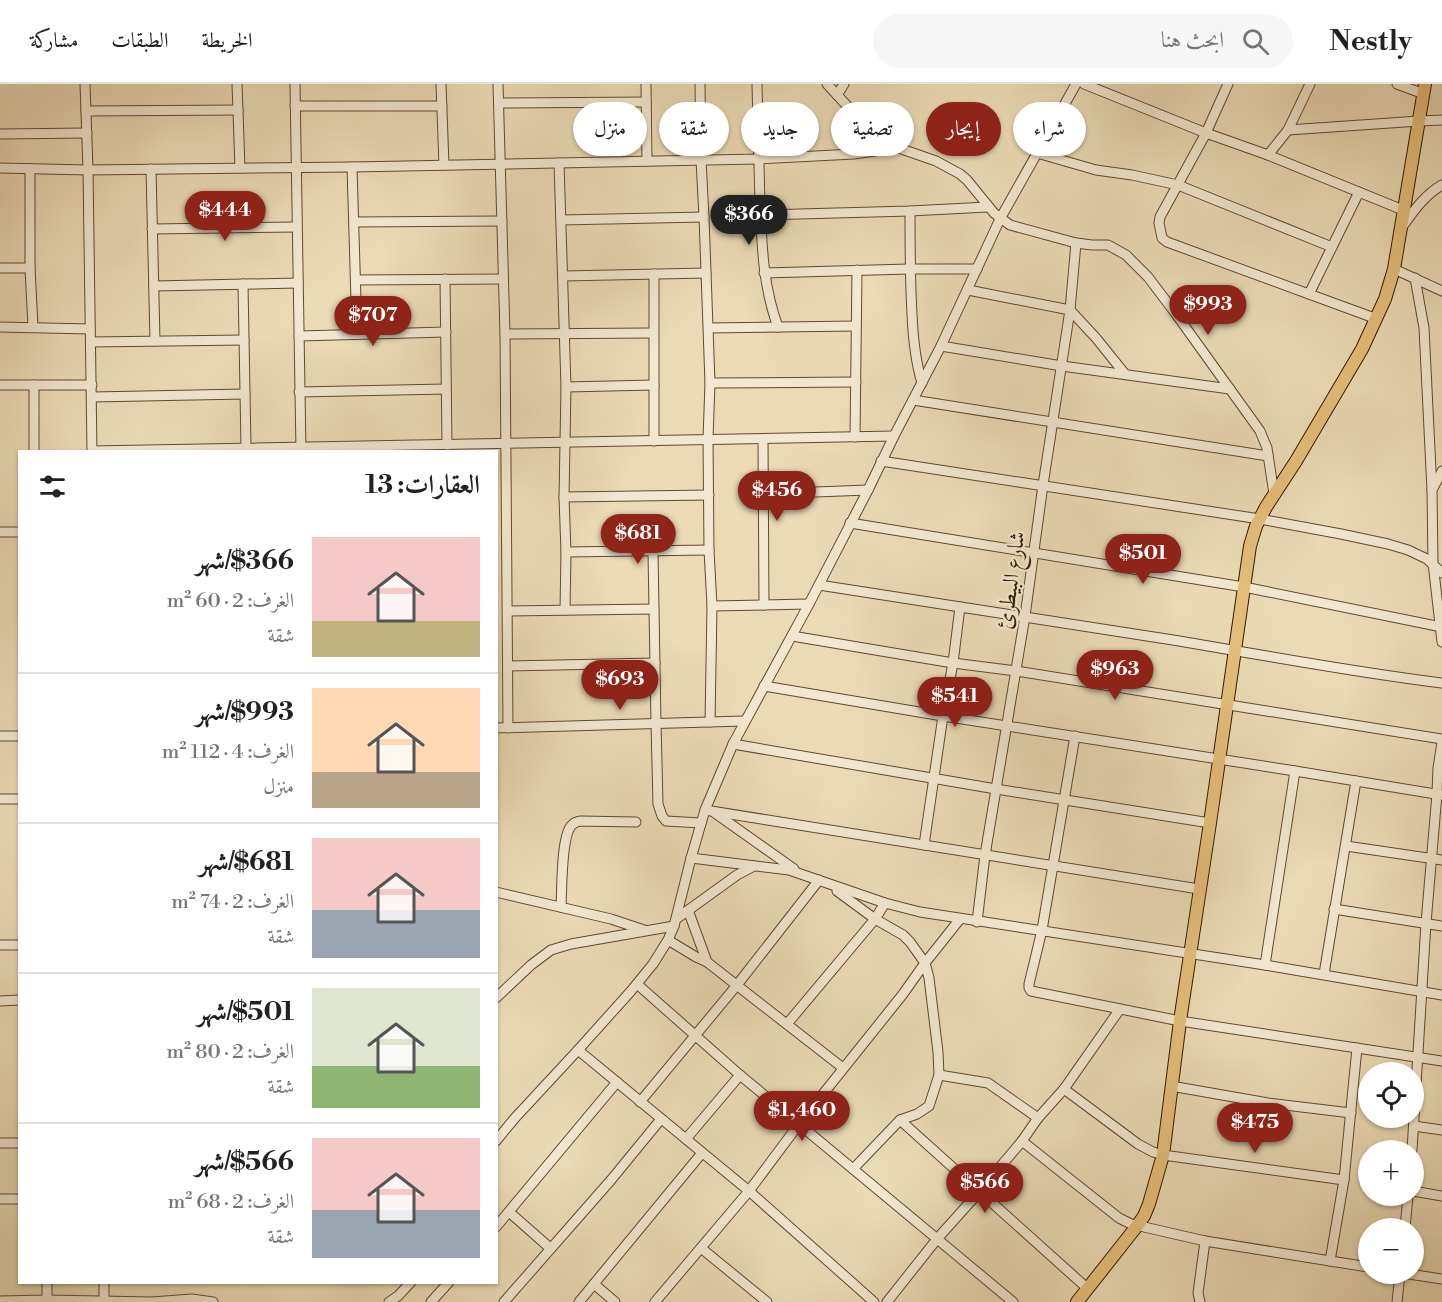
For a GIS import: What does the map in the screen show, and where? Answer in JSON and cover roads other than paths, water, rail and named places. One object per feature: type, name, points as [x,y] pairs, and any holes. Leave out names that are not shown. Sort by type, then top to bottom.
[{"type":"main road","points":[[1077,1302],[1137,1226],[1149,1204],[1163,1155],[1189,954],[1210,824],[1248,552],[1260,519],[1351,369],[1385,299],[1394,269],[1425,89]]},
{"type":"street","points":[[85,84],[92,450]]},
{"type":"street","points":[[237,84],[240,168]]},
{"type":"street","points":[[294,84],[301,449]]},
{"type":"street","points":[[441,84],[444,165]]},
{"type":"street","points":[[498,84],[506,444],[501,500],[507,554],[508,728]]},
{"type":"street","points":[[646,84],[646,102]]},
{"type":"street","points":[[700,84],[710,383],[708,440],[712,606],[710,722]]},
{"type":"street","points":[[757,84],[764,273],[769,301],[778,327]]},
{"type":"street","points":[[827,84],[843,102]]},
{"type":"street","points":[[837,95],[844,84]]},
{"type":"street","points":[[1066,102],[1076,84]]},
{"type":"street","points":[[1084,84],[1403,210]]},
{"type":"street","points":[[1228,84],[1206,133],[1160,220],[1160,235],[1164,240],[1377,319]]},
{"type":"street","points":[[1268,155],[1288,130],[1310,84]]},
{"type":"street","points":[[1397,84],[1425,89]]},
{"type":"street","points":[[499,103],[573,102]]},
{"type":"street","points":[[295,106],[442,106]]},
{"type":"street","points":[[86,111],[238,110]]},
{"type":"street","points":[[1288,130],[1442,120]]},
{"type":"street","points":[[0,134],[87,133]]},
{"type":"street","points":[[914,153],[936,161],[960,174],[1000,219],[1015,227],[1076,243],[1107,245],[1130,259],[1176,314],[1260,431],[1268,456],[1274,494]]},
{"type":"street","points":[[0,168],[150,170],[296,168],[758,159],[831,155]]},
{"type":"street","points":[[647,156],[647,161]]},
{"type":"street","points":[[498,1139],[637,984],[668,940],[675,922],[701,823],[709,811],[733,744],[868,490],[941,346],[1000,219],[1035,156]]},
{"type":"street","points":[[1047,156],[1096,170],[1178,185],[1332,247]]},
{"type":"street","points":[[559,163],[566,387],[565,610]]},
{"type":"street","points":[[352,167],[357,334]]},
{"type":"street","points":[[30,169],[30,268],[33,327]]},
{"type":"street","points":[[150,170],[155,341]]},
{"type":"street","points":[[1400,231],[1420,203],[1442,185]]},
{"type":"street","points":[[1309,294],[1359,192]]},
{"type":"street","points":[[761,215],[910,212],[988,207]]},
{"type":"street","points":[[910,212],[909,269],[914,346],[922,383]]},
{"type":"street","points":[[561,220],[704,217]]},
{"type":"street","points":[[354,222],[502,221]]},
{"type":"street","points":[[152,230],[297,227]]},
{"type":"street","name":"شارع البيطرئ","points":[[977,922],[985,855],[1025,616],[1062,366],[1076,243]]},
{"type":"street","points":[[0,268],[30,268]]},
{"type":"street","points":[[764,273],[977,269]]},
{"type":"street","points":[[1394,269],[1442,291]]},
{"type":"street","points":[[855,437],[857,270]]},
{"type":"street","points":[[563,276],[706,273]]},
{"type":"street","points":[[654,274],[654,441]]},
{"type":"street","points":[[1415,278],[1425,344],[1433,563],[1442,642]]},
{"type":"street","points":[[445,279],[447,445]]},
{"type":"street","points":[[356,280],[503,279]]},
{"type":"street","points":[[154,286],[298,283]]},
{"type":"street","points":[[243,284],[246,447]]},
{"type":"street","points":[[968,290],[1070,310],[1125,374]]},
{"type":"street","points":[[708,328],[856,326]]},
{"type":"street","points":[[0,327],[90,329]]},
{"type":"street","points":[[299,336],[446,332]]},
{"type":"street","points":[[504,334],[653,333]]},
{"type":"street","points":[[91,342],[244,340]]},
{"type":"street","points":[[941,346],[1062,366],[1230,389]]},
{"type":"street","points":[[710,383],[856,382]]},
{"type":"street","points":[[0,385],[92,385]]},
{"type":"street","points":[[34,385],[34,450]]},
{"type":"street","points":[[566,387],[654,385]]},
{"type":"street","points":[[299,392],[446,389]]},
{"type":"street","points":[[92,397],[245,394]]},
{"type":"street","points":[[913,400],[1268,456]]},
{"type":"street","points":[[178,450],[246,447],[358,449],[565,442],[894,436]]},
{"type":"street","points":[[763,438],[764,605]]},
{"type":"street","points":[[881,461],[1260,519],[1388,544],[1415,553],[1433,563],[1442,573]]},
{"type":"street","points":[[1432,490],[1442,471]]},
{"type":"street","points":[[763,494],[868,490]]},
{"type":"street","points":[[564,496],[709,495]]},
{"type":"street","points":[[850,523],[1244,587],[1441,626]]},
{"type":"street","points":[[0,532],[18,532]]},
{"type":"street","points":[[566,552],[709,550]]},
{"type":"street","points":[[653,552],[660,813],[669,822],[701,823]]},
{"type":"street","points":[[498,554],[507,554]]},
{"type":"street","points":[[819,585],[1025,616],[1376,675],[1442,683]]},
{"type":"street","points":[[712,606],[809,604]]},
{"type":"street","points":[[924,845],[960,607]]},
{"type":"street","points":[[508,611],[654,609]]},
{"type":"street","points":[[792,636],[1442,740],[1438,768],[1440,795],[1431,858],[1426,923],[1418,1062]]},
{"type":"street","points":[[508,666],[655,663]]},
{"type":"street","points":[[764,686],[1440,795]]},
{"type":"street","points":[[498,728],[744,721]]},
{"type":"street","points":[[0,736],[18,736]]},
{"type":"street","points":[[1075,736],[1042,930],[1029,984],[1030,990],[1180,1021],[1442,1061]]},
{"type":"street","points":[[733,744],[1210,824]]},
{"type":"street","points":[[1265,965],[1295,771]]},
{"type":"street","points":[[1324,974],[1356,781]]},
{"type":"street","points":[[0,799],[18,799]]},
{"type":"street","points":[[709,811],[1199,889]]},
{"type":"street","points":[[709,811],[802,874]]},
{"type":"street","points":[[561,907],[565,845],[570,826],[580,821],[636,822]]},
{"type":"street","points":[[1346,846],[1442,860]]},
{"type":"street","points":[[691,858],[780,868],[885,903],[920,912],[1324,974],[1442,995]]},
{"type":"street","points":[[498,996],[531,965],[551,950],[675,922],[737,875],[756,866]]},
{"type":"street","points":[[823,882],[906,939],[925,963],[938,1052],[939,1075],[929,1106],[917,1114],[900,1120],[853,1169]]},
{"type":"street","points":[[640,1102],[823,882]]},
{"type":"street","points":[[498,892],[646,930]]},
{"type":"street","points":[[787,1024],[876,919],[885,903]]},
{"type":"street","points":[[1335,909],[1442,926]]},
{"type":"street","points":[[688,910],[707,962]]},
{"type":"street","points":[[669,1302],[658,1298],[749,1191],[960,919]]},
{"type":"street","points":[[668,940],[707,962],[843,1068]]},
{"type":"street","points":[[0,945],[18,945]]},
{"type":"street","points":[[637,984],[740,1075],[1013,1302]]},
{"type":"street","points":[[0,1001],[18,1000]]},
{"type":"street","points":[[887,1302],[937,1239],[980,1191],[1064,1089],[1120,1009]]},
{"type":"street","points":[[1330,1261],[1344,1180],[1357,1048]]},
{"type":"street","points":[[579,1050],[749,1191],[873,1302]]},
{"type":"street","points":[[686,1139],[740,1075]]},
{"type":"street","points":[[939,1075],[988,1083],[1038,1118]]},
{"type":"street","points":[[498,1225],[617,1082]]},
{"type":"street","points":[[1172,1086],[1268,1103],[1351,1113]]},
{"type":"street","points":[[1064,1089],[1138,1144],[1153,1152],[1344,1180]]},
{"type":"street","points":[[504,1302],[661,1119]]},
{"type":"street","points":[[900,1120],[1088,1288]]},
{"type":"street","points":[[1424,1127],[1442,1130]]},
{"type":"street","points":[[1022,1141],[1119,1218],[1131,1224],[1205,1241],[1358,1265]]},
{"type":"street","points":[[0,1143],[18,1143]]},
{"type":"street","points":[[579,1302],[702,1153]]},
{"type":"street","points":[[1424,1193],[1442,1196]]},
{"type":"street","points":[[0,1199],[18,1199]]},
{"type":"street","points":[[509,1212],[550,1248]]},
{"type":"street","points":[[1192,1302],[1199,1298],[1205,1241]]},
{"type":"street","points":[[701,1248],[767,1302]]},
{"type":"street","points":[[1424,1276],[1442,1279]]},
{"type":"street","points":[[47,1284],[47,1300]]},
{"type":"street","points":[[104,1284],[104,1302]]},
{"type":"street","points":[[389,1302],[409,1284]]},
{"type":"street","points":[[431,1302],[447,1284]]},
{"type":"street","points":[[594,1284],[615,1302]]},
{"type":"street","points":[[1397,1302],[1400,1284]]},
{"type":"street","points":[[0,1301],[152,1302],[192,1299],[213,1302]]}]
